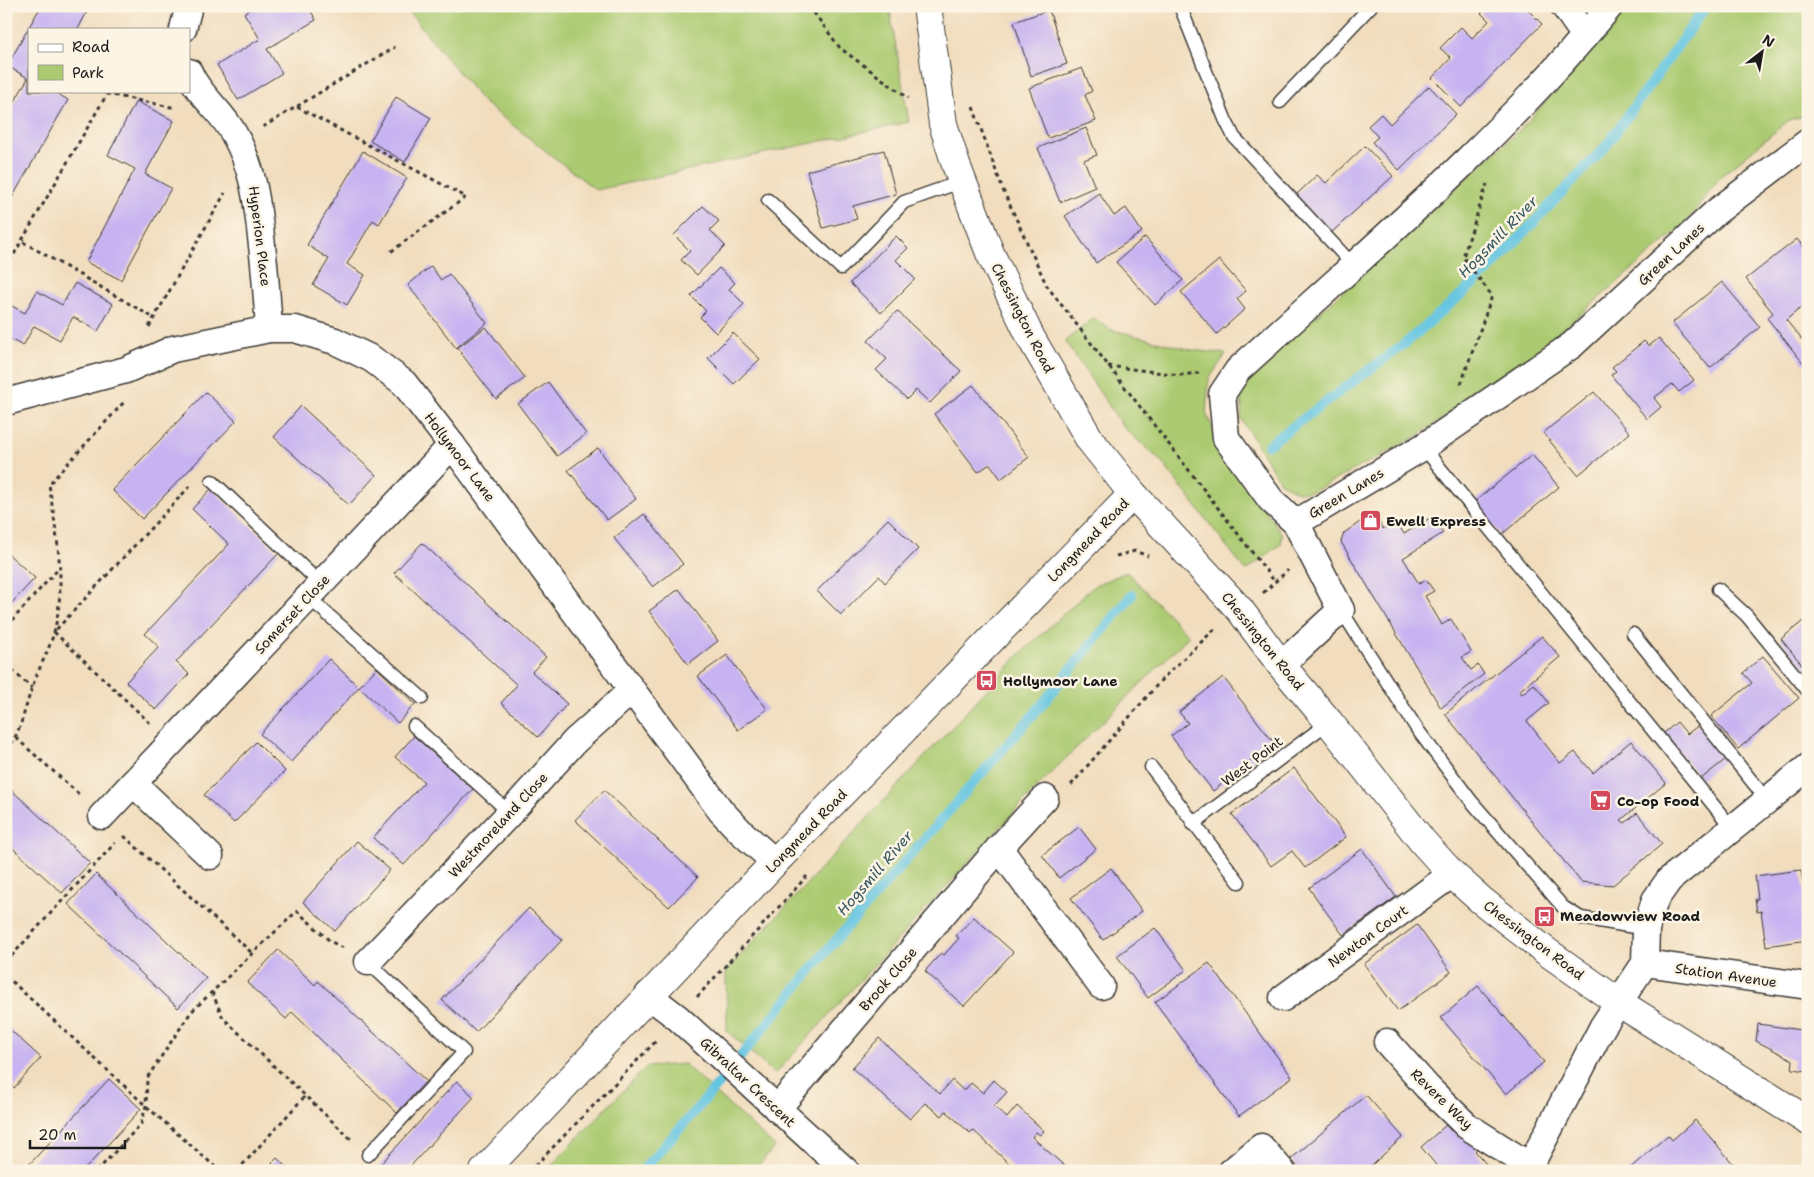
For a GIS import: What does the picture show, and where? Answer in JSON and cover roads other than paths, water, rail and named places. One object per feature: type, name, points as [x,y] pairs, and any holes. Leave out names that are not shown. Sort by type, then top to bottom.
[{"type":"main road","name":"Chessington Road","points":[[927,6],[943,124],[990,253],[1032,338],[1090,440],[1133,494],[1240,610],[1281,665],[1329,722],[1423,842],[1452,874],[1480,900],[1547,952],[1618,1002],[1808,1121]]},
{"type":"main road","name":"Longmead Road","points":[[484,1171],[775,862],[1133,494]]},
{"type":"street","points":[[183,28],[189,6]]},
{"type":"street","points":[[1564,6],[1586,36]]},
{"type":"street","name":"Green Lanes","points":[[1610,6],[1586,36],[1507,121],[1422,204],[1238,370],[1222,394],[1226,438],[1271,500],[1296,523],[1424,447],[1572,345],[1716,212],[1808,142]]},
{"type":"street","name":"Hyperion Place","points":[[190,75],[192,80],[233,132],[245,156],[255,189],[267,284],[269,329]]},
{"type":"street","name":"Hollymoor Lane","points":[[6,402],[126,370],[173,349],[269,329],[295,329],[335,341],[372,359],[404,383],[452,445],[721,811],[740,832],[775,862]]},
{"type":"street","name":"Somerset Close","points":[[102,816],[452,445]]},
{"type":"street","points":[[1281,665],[1341,610],[1296,523]]},
{"type":"street","name":"Westmoreland Close","points":[[368,962],[510,813],[575,741],[631,691]]},
{"type":"street","points":[[1618,1002],[1644,963],[1646,929],[1655,900],[1669,880],[1808,768]]},
{"type":"street","points":[[133,783],[210,856]]},
{"type":"street","name":"Brook Close","points":[[777,1109],[1045,798]]},
{"type":"street","points":[[1000,848],[1101,986]]},
{"type":"street","name":"Newton Court","points":[[1283,998],[1452,874]]},
{"type":"street","name":"Station Avenue","points":[[1644,963],[1808,986]]},
{"type":"street","name":"Gibraltar Crescent","points":[[648,995],[678,1018],[846,1171]]},
{"type":"street","name":"Revere Way","points":[[1386,1042],[1427,1087],[1467,1126],[1527,1168],[1603,1026],[1618,1002]]},
{"type":"street","points":[[1232,1171],[1261,1148],[1282,1171]]},
{"type":"lane","points":[[1180,6],[1225,120],[1234,137],[1353,265]]},
{"type":"lane","points":[[1280,102],[1371,6]]},
{"type":"lane","points":[[768,200],[841,268],[904,202],[963,181]]},
{"type":"lane","points":[[1424,447],[1732,828]]},
{"type":"lane","points":[[212,481],[314,591],[422,698]]},
{"type":"lane","points":[[1718,589],[1747,616],[1808,691]]},
{"type":"lane","points":[[1341,610],[1416,729],[1472,802],[1563,907],[1581,918],[1646,929]]},
{"type":"lane","points":[[1633,634],[1767,800]]},
{"type":"lane","name":"West Point","points":[[1193,824],[1329,722]]},
{"type":"lane","points":[[414,726],[510,813]]},
{"type":"lane","points":[[1151,767],[1239,882]]},
{"type":"lane","points":[[368,962],[464,1052],[368,1155]]},
{"type":"waterway","name":"Hogsmill River","points":[[1268,445],[1408,341],[1486,273],[1606,146],[1706,6]]},
{"type":"waterway","name":"Hogsmill River","points":[[642,1171],[710,1094],[824,954],[1039,708],[1132,595]]},
{"type":"place","name":"Ewell Express","points":[[1370,521]]},
{"type":"place","name":"Hollymoor Lane","points":[[987,681]]},
{"type":"place","name":"Co-op Food","points":[[1601,801]]},
{"type":"place","name":"Meadowview Road","points":[[1544,916]]}]
